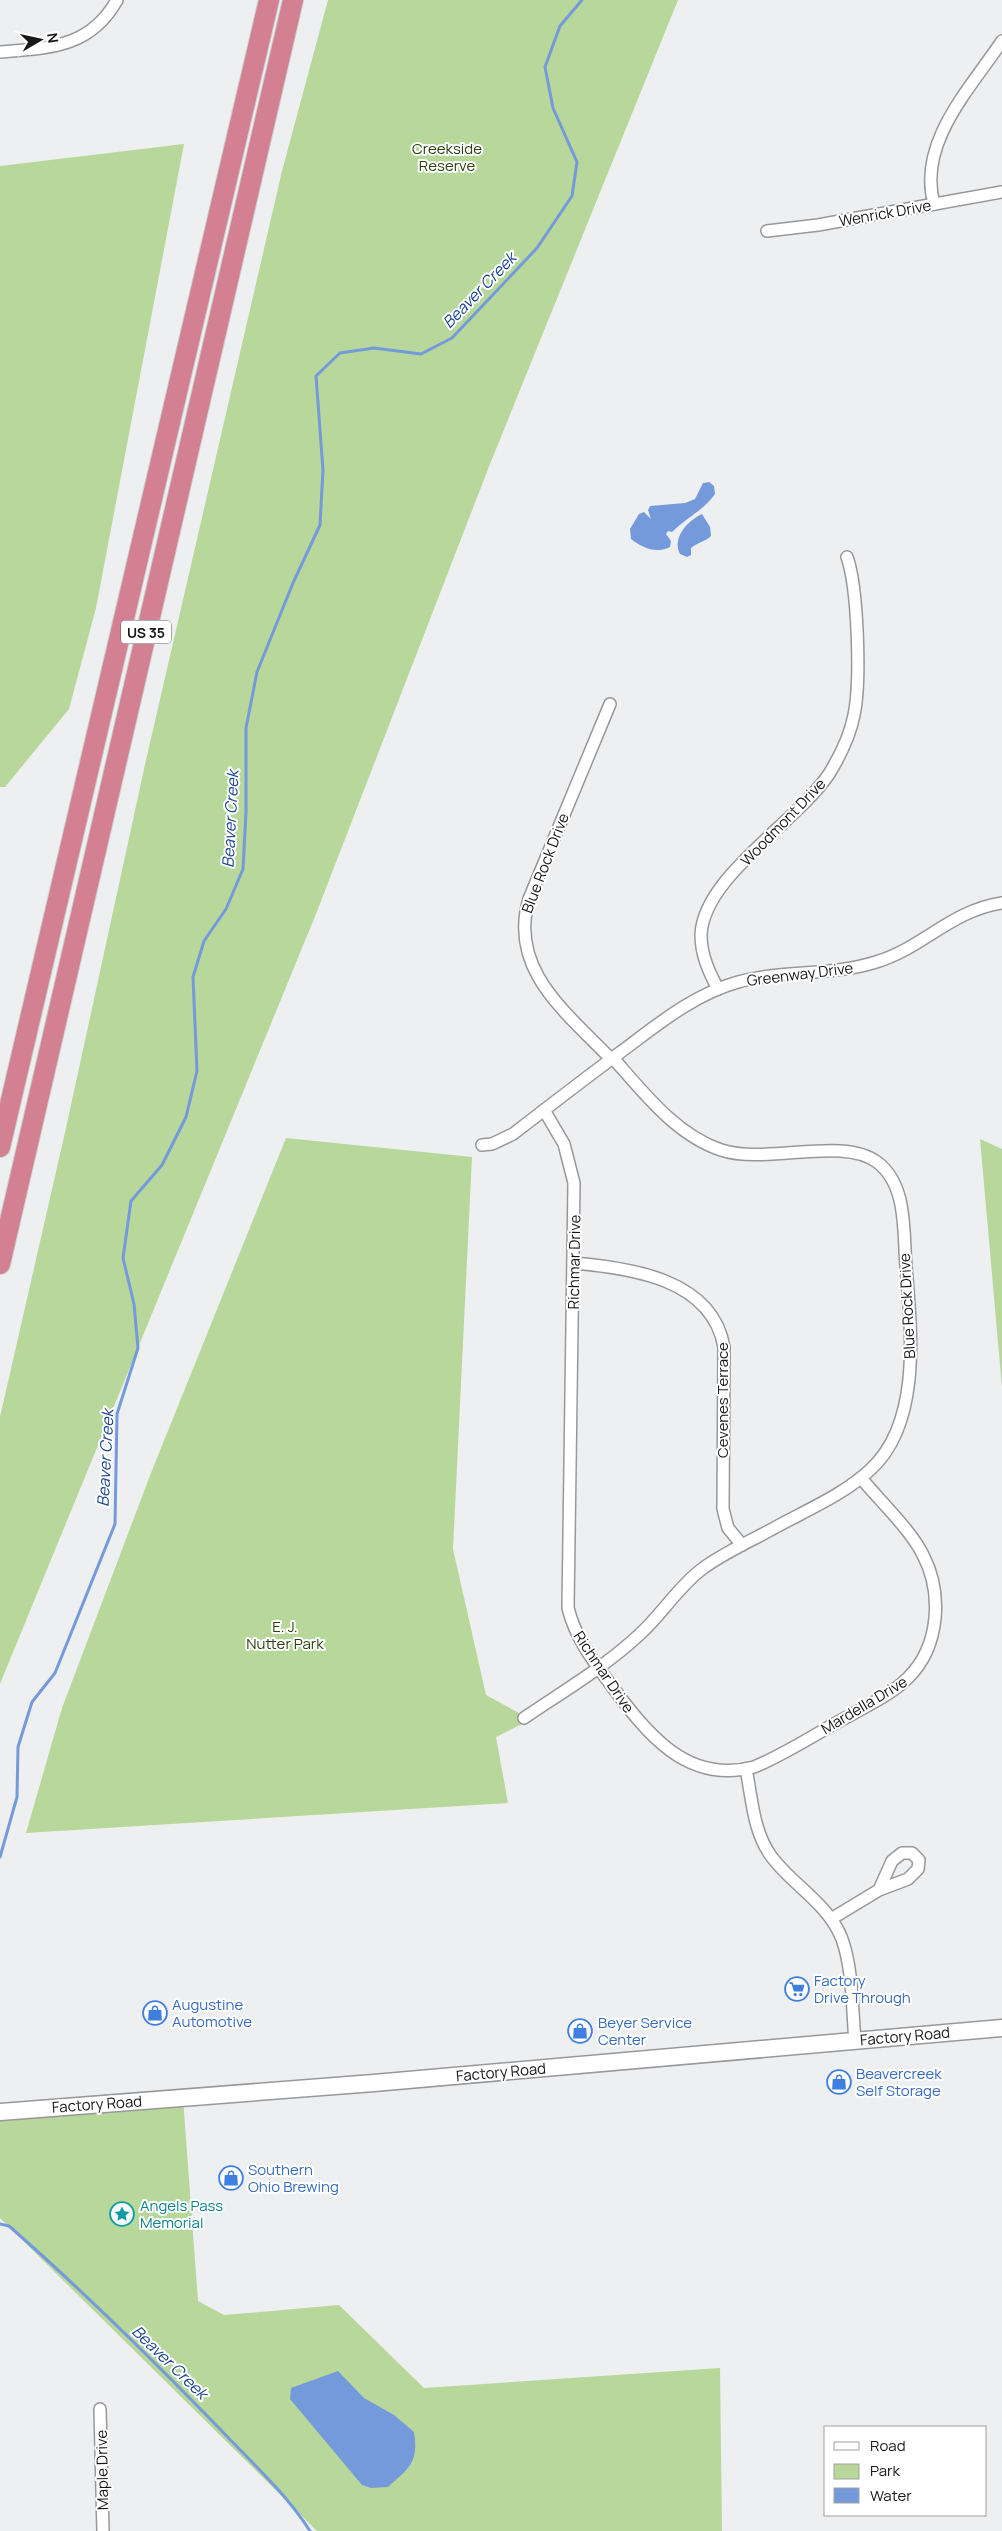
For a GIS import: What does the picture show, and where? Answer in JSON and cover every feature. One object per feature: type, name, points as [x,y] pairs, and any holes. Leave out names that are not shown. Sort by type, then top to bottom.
[{"type":"highway","name":"US 35","points":[[0,1147],[269,0]]},
{"type":"highway","name":"US 35","points":[[0,1264],[294,0]]},
{"type":"street","points":[[0,52],[60,46],[75,41],[100,23],[117,0]]},
{"type":"street","points":[[934,204],[930,171],[938,140],[1002,41]]},
{"type":"street","name":"Wenrick Drive","points":[[767,231],[818,225],[1002,192]]},
{"type":"street","name":"Woodmont Drive","points":[[718,989],[706,965],[702,946],[702,926],[709,906],[733,873],[818,789],[837,760],[851,728],[856,703],[856,642],[852,572],[847,557]]},
{"type":"street","name":"Blue Rock Drive","points":[[524,1718],[598,1667],[639,1635],[694,1575],[742,1545],[861,1478],[878,1462],[896,1432],[910,1374],[911,1331],[901,1207],[893,1181],[876,1162],[861,1154],[838,1151],[747,1156],[708,1145],[684,1130],[659,1108],[543,986],[527,953],[523,930],[529,899],[610,704]]},
{"type":"street","name":"Greenway Drive","points":[[482,1145],[502,1140],[672,1014],[697,998],[718,989],[765,976],[848,969],[878,962],[898,953],[967,912],[1002,903]]},
{"type":"street","name":"Richmar Drive","points":[[544,1110],[564,1144],[572,1170],[574,1263],[568,1600],[575,1629],[598,1667],[641,1726],[667,1749],[703,1766],[737,1770],[746,1769]]},
{"type":"street","name":"Cevenes Terrace","points":[[574,1263],[608,1266],[654,1277],[689,1292],[710,1311],[719,1326],[724,1346],[723,1509],[728,1528],[742,1545]]},
{"type":"street","name":"Mardella Drive","points":[[746,1769],[766,1761],[897,1688],[918,1668],[928,1650],[934,1627],[936,1607],[934,1587],[928,1565],[919,1547],[861,1478]]},
{"type":"street","points":[[746,1769],[756,1823],[766,1847],[778,1864],[812,1896],[831,1919],[842,1939],[847,1958],[855,2041]]},
{"type":"street","points":[[831,1919],[879,1890]]},
{"type":"street","name":"Factory Road","points":[[0,2112],[374,2083],[1002,2028]]},
{"type":"street","name":"Maple Drive","points":[[100,2409],[103,2531]]},
{"type":"green space","name":"Creekside Reserve","points":[[328,0],[678,0],[490,464],[316,914],[0,1684],[0,1417],[66,1128],[146,760],[282,171]]},
{"type":"green space","points":[[184,144],[96,608],[69,709],[5,787],[0,787],[0,166]]},
{"type":"green space","name":"E. J. Nutter Park","points":[[286,1138],[472,1157],[453,1549],[486,1695],[519,1713],[522,1724],[496,1737],[508,1803],[26,1833],[62,1708],[151,1473]]},
{"type":"green space","points":[[980,1139],[1002,1149],[1002,1387]]},
{"type":"green space","points":[[183,2098],[198,2301],[224,2315],[339,2305],[424,2388],[720,2368],[722,2531],[317,2531],[0,2218],[0,2112]]},
{"type":"water","points":[[709,482],[714,486],[715,494],[706,505],[672,532],[668,531],[666,534],[671,541],[670,547],[660,550],[650,549],[631,539],[630,529],[639,514],[644,512],[651,519],[648,510],[650,506],[685,503],[695,499],[703,483]]},
{"type":"water","points":[[702,514],[710,527],[711,536],[691,548],[691,555],[687,557],[680,554],[678,548],[679,536],[691,521]]},
{"type":"water","points":[[338,2371],[364,2398],[394,2415],[414,2432],[414,2458],[402,2475],[388,2487],[371,2488],[362,2485],[290,2399],[291,2388]]},
{"type":"waterway","name":"Beaver Creek","points":[[0,1857],[17,1797],[18,1747],[32,1702],[55,1673],[115,1524],[117,1414],[138,1348],[134,1304],[123,1258],[131,1201],[162,1165],[186,1117],[197,1071],[193,977],[204,941],[226,909],[243,869],[246,812],[246,728],[257,672],[293,583],[320,525],[323,470],[316,376],[340,353],[374,348],[421,354],[452,338],[537,248],[572,196],[577,162],[553,108],[545,67],[560,26],[582,0]]},
{"type":"waterway","name":"Beaver Creek","points":[[0,2224],[9,2226],[141,2349],[266,2477],[310,2531]]},
{"type":"place","name":"Factory Drive Through","points":[[797,1989]]},
{"type":"place","name":"Augustine Automotive","points":[[155,2013]]},
{"type":"place","name":"Beyer Service Center","points":[[580,2031]]},
{"type":"place","name":"Beavercreek Self Storage","points":[[839,2082]]},
{"type":"place","name":"Southern Ohio Brewing","points":[[231,2178]]},
{"type":"place","name":"Angels Pass Memorial","points":[[122,2214]]}]
